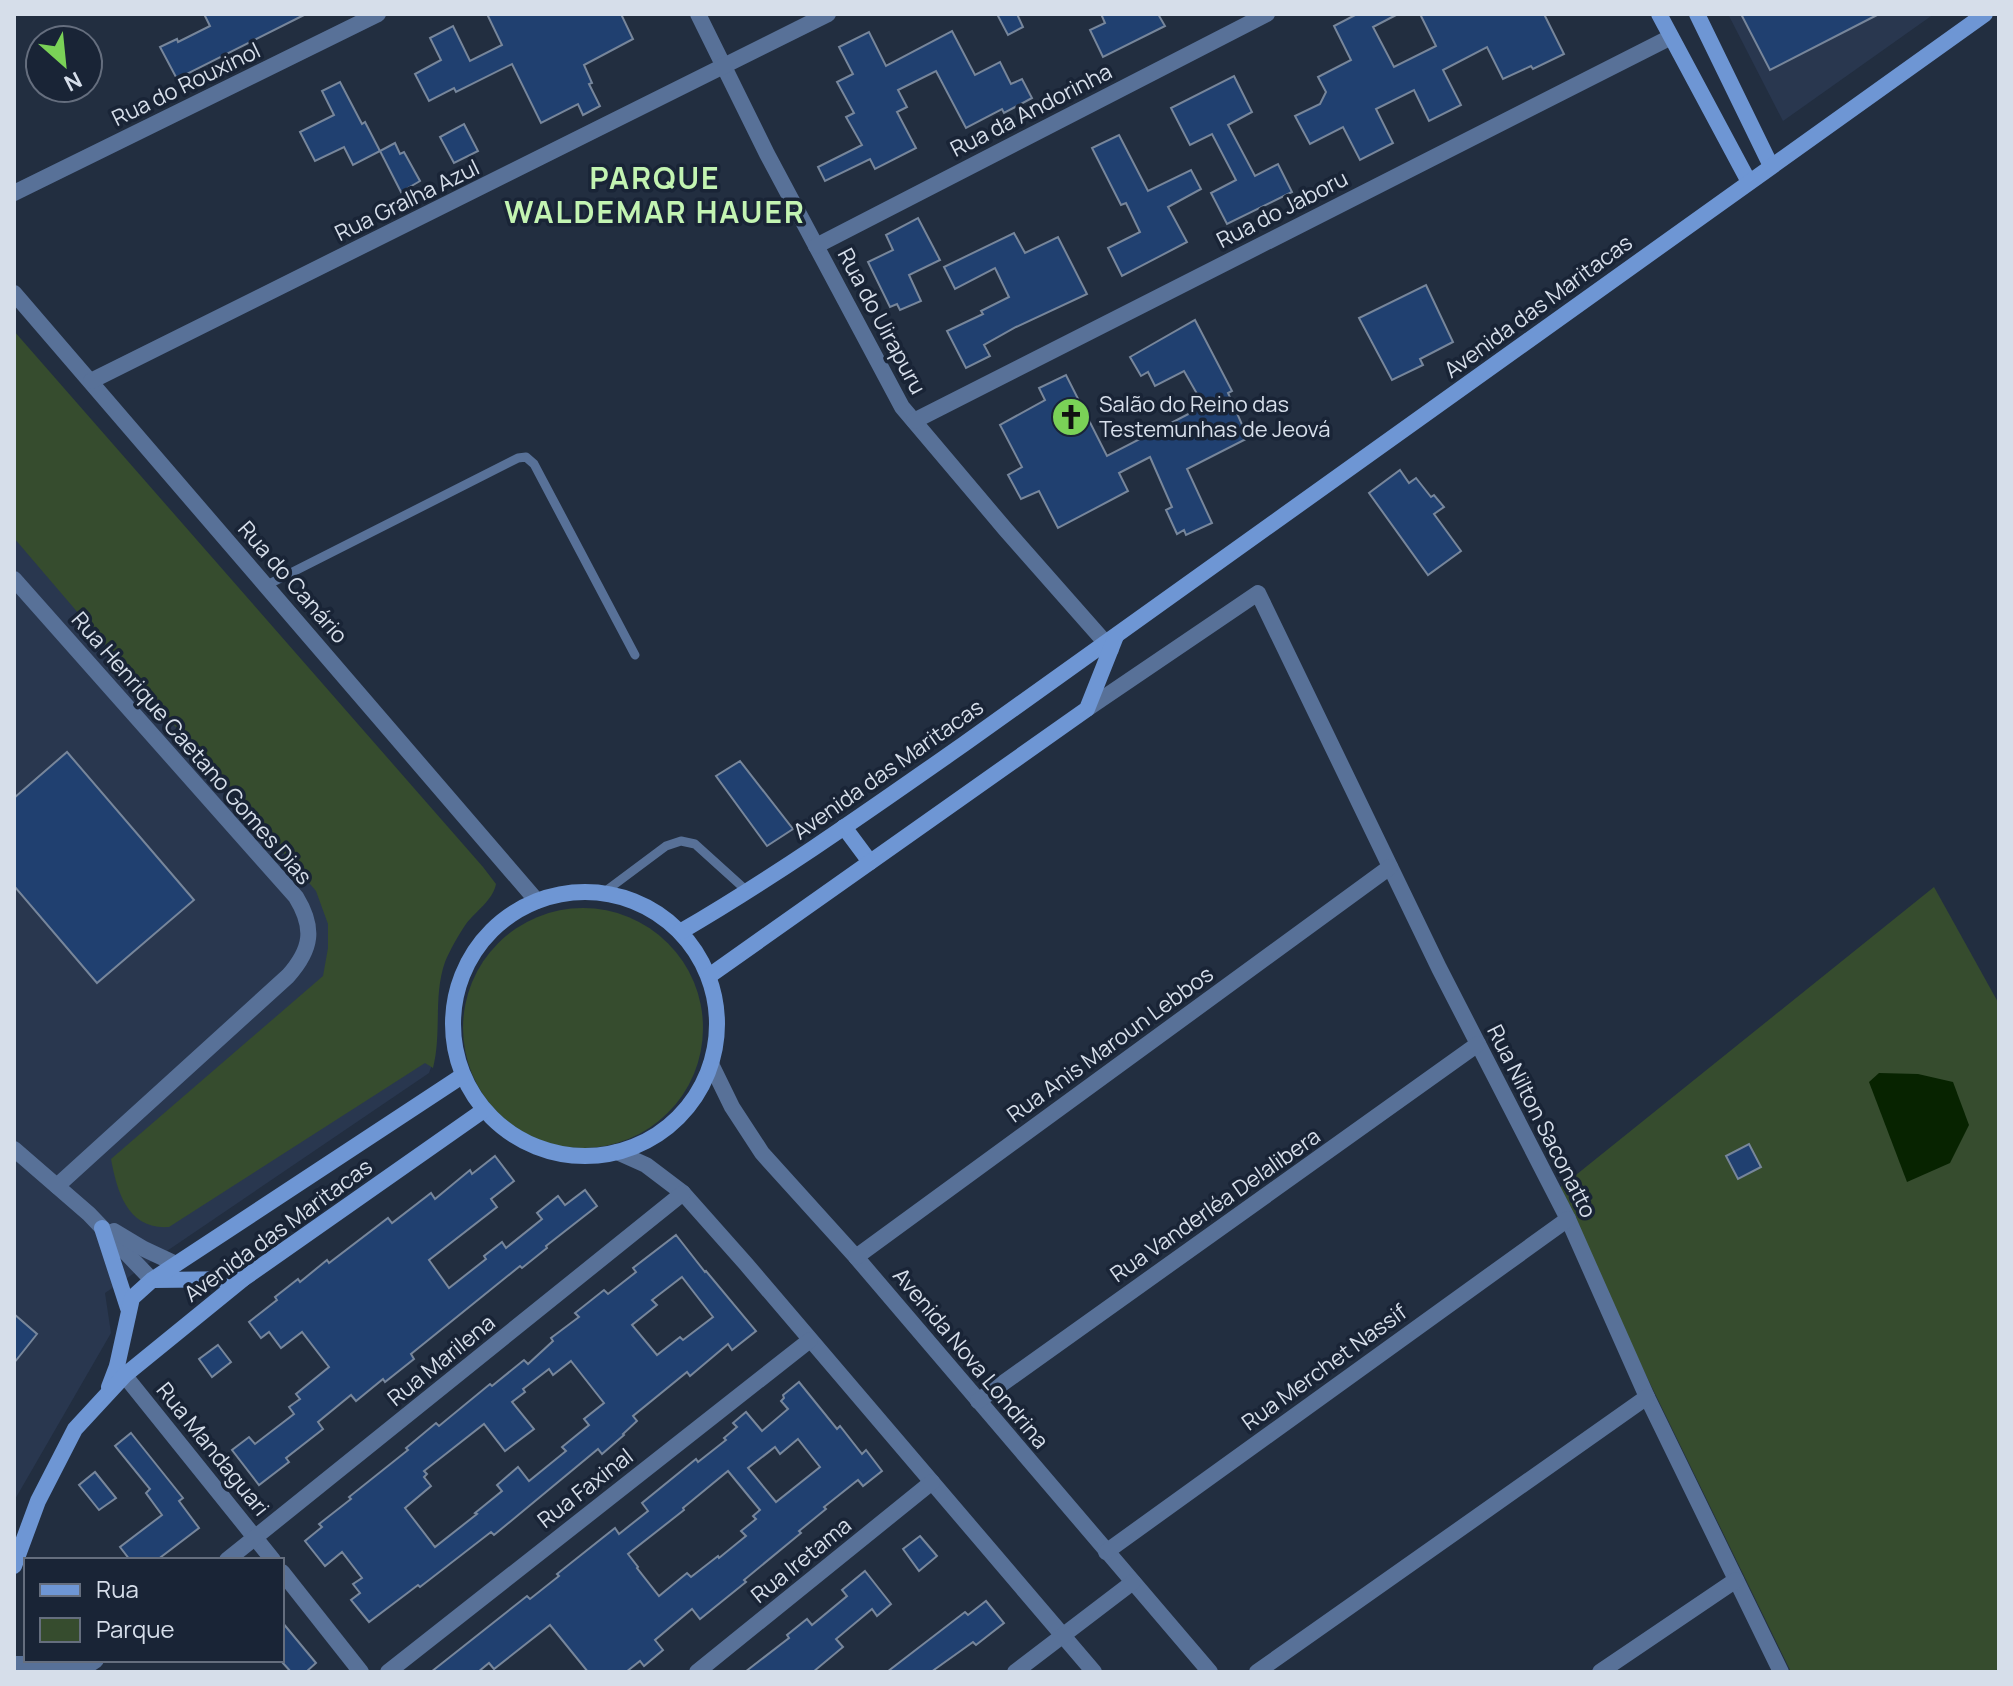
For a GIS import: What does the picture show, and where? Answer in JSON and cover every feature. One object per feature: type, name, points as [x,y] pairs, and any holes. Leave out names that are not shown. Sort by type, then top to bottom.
[{"type":"street","name":"Rua do Rouxinol","points":[[14,193],[378,14]]},
{"type":"street","name":"Rua do Uirapuru","points":[[698,14],[767,154],[902,407],[1006,530],[1111,642]]},
{"type":"street","name":"Rua Gralha Azul","points":[[91,381],[828,14]]},
{"type":"street","name":"Rua da Andorinha","points":[[816,246],[1267,14]]},
{"type":"street","points":[[1659,14],[1749,182]]},
{"type":"street","points":[[1697,14],[1771,166]]},
{"type":"street","name":"Avenida das Maritacas","points":[[680,932],[844,827],[1111,642],[1985,14]]},
{"type":"street","name":"Rua do Jaboru","points":[[914,421],[1671,37]]},
{"type":"street","name":"Rua do Canário","points":[[14,293],[537,901]]},
{"type":"street","name":"Rua Henrique Caetano Gomes Dias","points":[[14,579],[296,897],[309,927],[306,949],[288,976],[57,1186]]},
{"type":"street","name":"Rua Nilton Saconatto","points":[[1087,709],[1258,593],[1390,867],[1568,1219],[1647,1397],[1781,1672]]},
{"type":"street","points":[[709,976],[1087,709],[1111,642]]},
{"type":"street","points":[[844,827],[870,862]]},
{"type":"street","name":"Rua Anis Maroun Lebbos","points":[[856,1257],[1390,867]]},
{"type":"street","points":[[603,893],[645,906],[680,932],[697,953],[709,976],[717,1033],[711,1064],[697,1094],[675,1120],[648,1140],[617,1152],[585,1156],[553,1153],[524,1142],[498,1125],[477,1102],[462,1076],[454,1046],[452,1016],[458,987],[469,959],[487,935],[510,915],[559,894],[603,893]]},
{"type":"street","name":"Rua Vanderléa Delalibera","points":[[978,1401],[1478,1044]]},
{"type":"street","name":"Avenida Nova Londrina","points":[[711,1064],[732,1107],[762,1153],[856,1257],[1210,1672]]},
{"type":"street","name":"Avenida das Maritacas","points":[[128,1308],[132,1298],[152,1280],[462,1076]]},
{"type":"street","name":"Avenida das Maritacas","points":[[14,1566],[38,1501],[75,1429],[106,1394],[121,1370],[243,1279],[484,1110]]},
{"type":"street","points":[[14,1149],[89,1214],[152,1280],[243,1279]]},
{"type":"street","points":[[617,1152],[646,1165],[683,1193],[1094,1672]]},
{"type":"street","name":"Rua Marilena","points":[[230,1558],[683,1193]]},
{"type":"street","points":[[89,1214],[128,1240],[176,1264]]},
{"type":"street","name":"Rua Merchet Nassif","points":[[1106,1552],[1568,1219]]},
{"type":"street","points":[[102,1228],[128,1308],[121,1370]]},
{"type":"street","name":"Rua Faxinal","points":[[388,1672],[810,1340]]},
{"type":"street","name":"Rua Mandaguari","points":[[121,1370],[271,1558]]},
{"type":"street","points":[[1257,1672],[1647,1397]]},
{"type":"street","name":"Rua Iretama","points":[[697,1672],[932,1482]]},
{"type":"street","points":[[284,1575],[361,1672]]},
{"type":"street","points":[[1600,1672],[1736,1580]]},
{"type":"street","points":[[1015,1672],[1133,1582]]},
{"type":"street","points":[[14,1664],[93,1662]]},
{"type":"lane","points":[[267,585],[518,458],[526,457],[534,464],[635,655]]},
{"type":"lane","points":[[603,893],[666,846],[681,841],[695,844],[747,891]]},
{"type":"shaded area","points":[[1728,14],[1934,14],[1783,121]]},
{"type":"shaded area","points":[[14,442],[436,998],[434,1059],[429,1073],[105,1293],[111,1333],[14,1501]]},
{"type":"shaded area","points":[[1879,1073],[1918,1074],[1953,1082],[1969,1125],[1950,1163],[1907,1182],[1869,1082]]},
{"type":"green space","points":[[14,331],[496,884],[488,900],[463,928],[445,962],[439,988],[433,1068],[425,1063],[169,1227],[155,1226],[134,1216],[121,1196],[111,1159],[323,976],[328,924],[316,891],[14,538]]},
{"type":"green space","points":[[1934,887],[1999,1004],[1999,1667],[1995,1672],[1791,1672],[1556,1191]]},
{"type":"green space","points":[[583,908],[606,910],[629,917],[650,928],[668,943],[683,961],[694,982],[701,1005],[701,1051],[694,1074],[683,1095],[668,1113],[650,1128],[629,1139],[606,1146],[583,1148],[560,1146],[537,1139],[516,1128],[498,1113],[483,1095],[472,1074],[465,1051],[463,1028],[465,1005],[472,982],[483,961],[498,943],[516,928],[537,917],[560,910]]},
{"type":"building","points":[[204,14],[306,14],[177,79],[160,47],[210,26]]},
{"type":"building","points":[[487,14],[621,14],[633,39],[584,65],[600,106],[583,115],[578,104],[541,123],[512,64],[456,92],[454,88],[429,101],[415,74],[441,60],[430,38],[453,26],[470,61],[502,45]]},
{"type":"building","points":[[997,14],[1017,14],[1023,27],[1008,35]]},
{"type":"building","points":[[1101,14],[1158,14],[1165,26],[1103,57],[1090,30],[1105,23]]},
{"type":"building","points":[[1357,14],[1398,14],[1373,27],[1394,67],[1436,46],[1420,14],[1544,14],[1564,54],[1503,79],[1487,47],[1443,70],[1461,105],[1429,121],[1414,90],[1376,109],[1393,143],[1360,160],[1343,127],[1310,144],[1295,116],[1320,104],[1326,92],[1318,77],[1351,60],[1334,26]]},
{"type":"building","points":[[1741,14],[1879,14],[1770,70]]},
{"type":"building","points":[[952,31],[975,75],[1000,62],[1011,84],[1022,79],[1032,98],[1004,113],[1002,109],[966,128],[936,71],[898,90],[907,107],[897,112],[916,148],[875,169],[870,159],[825,181],[818,167],[862,145],[846,117],[854,113],[837,82],[853,74],[839,47],[869,32],[886,66]]},
{"type":"building","points":[[1234,76],[1252,112],[1228,125],[1255,176],[1278,164],[1292,192],[1227,224],[1211,193],[1236,180],[1212,134],[1190,145],[1171,108]]},
{"type":"building","points":[[340,82],[380,151],[353,165],[344,147],[315,161],[300,132],[334,115],[322,91]]},
{"type":"building","points":[[464,124],[478,151],[454,163],[440,137]]},
{"type":"building","points":[[1119,135],[1148,191],[1191,170],[1201,189],[1168,207],[1187,242],[1122,276],[1108,248],[1140,232],[1126,203],[1121,205],[1092,148]]},
{"type":"building","points":[[395,143],[400,154],[404,152],[420,181],[401,192],[380,151]]},
{"type":"building","points":[[918,218],[940,260],[909,275],[921,301],[900,310],[897,304],[890,307],[868,262],[893,250],[886,235]]},
{"type":"building","points":[[1014,233],[1025,253],[1058,237],[1087,294],[984,345],[990,356],[966,368],[947,331],[983,314],[981,311],[1009,297],[995,268],[955,289],[944,267]]},
{"type":"building","points":[[1426,285],[1453,342],[1420,359],[1423,365],[1392,380],[1359,318]]},
{"type":"building","points":[[1195,320],[1232,391],[1228,393],[1248,438],[1187,469],[1212,523],[1186,535],[1184,530],[1177,534],[1166,510],[1172,507],[1150,457],[1119,473],[1128,491],[1058,528],[1039,491],[1021,499],[1008,475],[1022,467],[1000,425],[1045,400],[1039,388],[1066,375],[1107,456],[1204,406],[1184,371],[1155,386],[1148,372],[1141,376],[1130,357]]},
{"type":"building","points":[[1400,470],[1409,483],[1416,478],[1431,497],[1434,495],[1444,507],[1434,514],[1461,551],[1428,575],[1369,493]]},
{"type":"building","points":[[67,752],[194,900],[97,983],[14,886],[14,798]]},
{"type":"building","points":[[740,761],[793,829],[767,846],[716,776]]},
{"type":"building","points":[[1749,1144],[1761,1167],[1738,1179],[1726,1156]]},
{"type":"building","points":[[495,1156],[514,1181],[491,1199],[497,1207],[429,1260],[449,1288],[502,1242],[506,1248],[542,1219],[537,1213],[558,1196],[565,1205],[585,1190],[597,1206],[411,1354],[414,1359],[385,1382],[383,1379],[356,1401],[351,1395],[318,1422],[323,1429],[286,1458],[289,1462],[259,1485],[232,1450],[249,1437],[255,1444],[294,1414],[289,1407],[300,1399],[296,1394],[329,1367],[302,1332],[281,1348],[269,1332],[261,1338],[249,1322],[298,1279],[300,1282],[327,1260],[329,1263],[388,1218],[392,1223],[431,1193],[435,1199],[470,1170],[472,1174]]},
{"type":"building","points":[[676,1235],[756,1331],[732,1350],[728,1344],[690,1376],[687,1372],[633,1416],[637,1421],[602,1454],[598,1449],[494,1535],[491,1532],[369,1622],[351,1600],[360,1593],[353,1584],[362,1578],[342,1552],[325,1566],[305,1541],[322,1527],[319,1524],[436,1423],[439,1426],[524,1360],[528,1364],[553,1341],[551,1338],[579,1317],[575,1313],[604,1290],[608,1294],[636,1272],[633,1268]],"holes":[[[682,1277],[713,1317],[657,1355],[632,1325],[657,1305],[652,1300]],[[571,1361],[604,1403],[584,1419],[589,1425],[562,1447],[566,1451],[529,1481],[518,1467],[497,1485],[502,1491],[435,1547],[405,1508],[431,1486],[424,1477],[427,1474],[424,1471],[484,1424],[505,1451],[534,1429],[512,1402],[549,1369],[553,1375]]]},
{"type":"building","points":[[14,1314],[37,1334],[14,1363]]},
{"type":"building","points":[[218,1345],[231,1362],[212,1377],[199,1359]]},
{"type":"building","points":[[799,1382],[837,1429],[840,1426],[862,1454],[866,1450],[882,1471],[863,1486],[858,1480],[824,1507],[826,1509],[799,1531],[801,1533],[700,1619],[692,1609],[655,1640],[663,1650],[644,1666],[640,1661],[626,1672],[588,1672],[550,1625],[494,1669],[489,1663],[478,1672],[431,1672],[527,1596],[530,1599],[615,1528],[619,1534],[648,1511],[642,1503],[696,1459],[698,1462],[726,1440],[724,1438],[737,1427],[733,1423],[746,1412],[762,1431],[788,1409],[781,1401],[783,1395]],"holes":[[[798,1439],[820,1467],[776,1502],[748,1468],[775,1447],[780,1454]],[[728,1471],[760,1510],[753,1516],[756,1519],[741,1531],[746,1536],[719,1558],[691,1577],[687,1573],[659,1596],[628,1554]]]},
{"type":"building","points":[[131,1433],[183,1498],[179,1501],[199,1528],[160,1558],[128,1558],[120,1547],[162,1515],[146,1493],[150,1489],[115,1446]]},
{"type":"building","points":[[95,1472],[116,1498],[99,1510],[79,1485]]},
{"type":"building","points":[[920,1536],[937,1556],[919,1571],[903,1549]]},
{"type":"building","points":[[865,1571],[891,1604],[877,1616],[872,1609],[836,1639],[843,1647],[813,1672],[745,1672],[789,1638],[787,1635],[807,1619],[812,1625],[847,1596],[842,1590]]},
{"type":"building","points":[[986,1601],[1004,1623],[976,1645],[973,1642],[931,1672],[887,1672],[965,1612],[968,1615]]},
{"type":"building","points":[[284,1624],[316,1663],[306,1672],[291,1672],[282,1662]]},
{"type":"place","name":"Salão do Reino das Testemunhas de Jeová","points":[[1071,417]]},
{"type":"district","name":"PARQUE WALDEMAR HAUER","points":[[655,194]]}]
